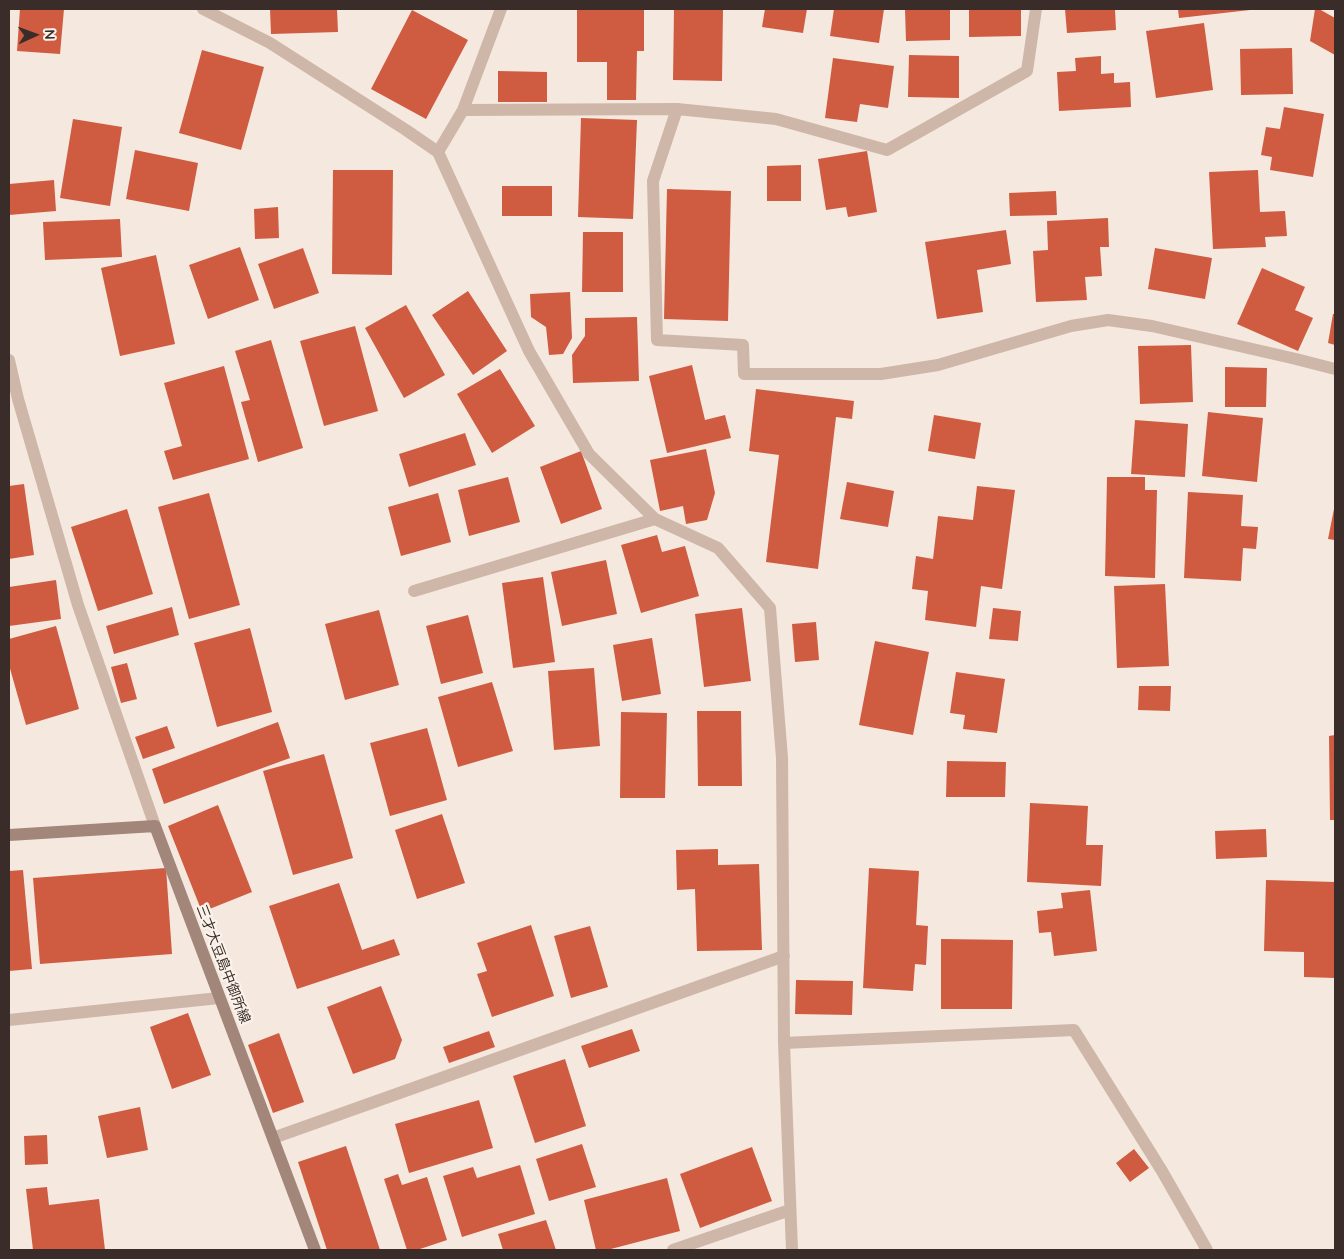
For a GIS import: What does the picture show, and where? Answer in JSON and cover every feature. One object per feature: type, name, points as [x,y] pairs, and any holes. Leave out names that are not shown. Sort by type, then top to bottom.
[{"type":"main road","points":[[9,835],[155,826]]},
{"type":"main road","name":"三才大豆島中御所線","points":[[155,826],[315,1250]]},
{"type":"street","points":[[203,9],[270,43],[438,152],[530,352],[589,454],[655,519],[718,548],[770,608],[782,758],[784,1043],[792,1250]]},
{"type":"street","points":[[438,152],[463,110],[501,9]]},
{"type":"street","points":[[463,110],[677,109],[776,119],[887,150],[1028,70],[1036,9]]},
{"type":"street","points":[[677,109],[653,181],[657,340],[743,346],[744,374],[881,374],[938,365],[1071,326],[1108,320],[1152,326],[1296,359],[1335,370]]},
{"type":"street","points":[[9,360],[18,399],[78,605],[155,826]]},
{"type":"street","points":[[414,592],[655,519]]},
{"type":"street","points":[[272,1138],[784,956]]},
{"type":"street","points":[[9,1020],[219,998]]},
{"type":"street","points":[[784,1043],[1074,1030],[1162,1171],[1207,1250]]},
{"type":"street","points":[[672,1250],[790,1210]]},
{"type":"building","points":[[20,9],[64,9],[60,54],[17,51]]},
{"type":"building","points":[[270,9],[337,9],[338,32],[271,34]]},
{"type":"building","points":[[577,9],[644,9],[644,51],[637,51],[636,100],[607,100],[607,62],[577,62]]},
{"type":"building","points":[[674,9],[723,9],[722,81],[673,80]]},
{"type":"building","points":[[765,9],[807,9],[803,33],[762,27]]},
{"type":"building","points":[[834,9],[884,9],[879,43],[830,36]]},
{"type":"building","points":[[905,9],[950,9],[950,40],[906,41]]},
{"type":"building","points":[[969,9],[1021,9],[1021,36],[969,37]]},
{"type":"building","points":[[1065,9],[1115,9],[1116,30],[1067,33]]},
{"type":"building","points":[[1178,9],[1250,9],[1250,10],[1179,18]]},
{"type":"building","points":[[1315,9],[1319,9],[1335,18],[1335,55],[1310,41]]},
{"type":"building","points":[[412,10],[468,40],[426,119],[371,89]]},
{"type":"building","points":[[1204,23],[1213,90],[1156,98],[1146,31]]},
{"type":"building","points":[[1292,48],[1293,94],[1241,95],[1240,49]]},
{"type":"building","points":[[202,50],[264,67],[241,150],[179,133]]},
{"type":"building","points":[[909,55],[959,56],[959,98],[908,97]]},
{"type":"building","points":[[1101,56],[1101,74],[1114,73],[1114,83],[1130,82],[1131,107],[1059,111],[1057,72],[1076,71],[1075,58]]},
{"type":"building","points":[[833,58],[894,66],[888,108],[860,104],[857,122],[825,118]]},
{"type":"building","points":[[498,71],[547,72],[547,102],[498,102]]},
{"type":"building","points":[[1284,107],[1324,114],[1313,177],[1270,170],[1272,157],[1261,155],[1266,127],[1280,129]]},
{"type":"building","points":[[581,118],[637,120],[633,219],[578,217]]},
{"type":"building","points":[[73,119],[122,127],[110,206],[60,198]]},
{"type":"building","points":[[135,150],[198,163],[189,211],[126,199]]},
{"type":"building","points":[[867,151],[877,212],[848,217],[846,207],[826,210],[818,159]]},
{"type":"building","points":[[801,165],[801,201],[767,201],[767,166]]},
{"type":"building","points":[[333,170],[393,170],[392,275],[332,274]]},
{"type":"building","points":[[1258,170],[1260,212],[1285,211],[1287,236],[1265,237],[1266,247],[1213,249],[1209,172]]},
{"type":"building","points":[[54,180],[56,211],[9,215],[9,184]]},
{"type":"building","points":[[502,186],[552,186],[552,216],[502,216]]},
{"type":"building","points":[[667,189],[731,191],[728,321],[664,319]]},
{"type":"building","points":[[1056,191],[1057,215],[1010,216],[1009,193]]},
{"type":"building","points":[[278,207],[279,238],[255,239],[254,209]]},
{"type":"building","points":[[1108,218],[1109,247],[1100,247],[1102,276],[1085,277],[1087,300],[1036,302],[1033,251],[1048,250],[1047,221]]},
{"type":"building","points":[[120,219],[122,257],[45,260],[43,222]]},
{"type":"building","points":[[1006,230],[1011,264],[977,270],[983,312],[937,319],[925,242]]},
{"type":"building","points":[[583,232],[623,232],[623,292],[582,292]]},
{"type":"building","points":[[240,247],[259,300],[208,319],[189,265]]},
{"type":"building","points":[[303,248],[319,293],[274,309],[258,264]]},
{"type":"building","points":[[1155,248],[1212,258],[1205,299],[1148,289]]},
{"type":"building","points":[[156,255],[175,344],[120,356],[101,268]]},
{"type":"building","points":[[1262,268],[1305,287],[1295,310],[1313,318],[1298,351],[1237,324]]},
{"type":"building","points":[[468,291],[507,351],[473,375],[432,315]]},
{"type":"building","points":[[570,292],[572,338],[563,354],[549,355],[546,327],[531,317],[530,294]]},
{"type":"building","points":[[406,305],[445,375],[404,398],[365,328]]},
{"type":"building","points":[[1333,314],[1335,314],[1335,345],[1328,343]]},
{"type":"building","points":[[637,317],[639,381],[573,383],[572,355],[585,336],[585,318]]},
{"type":"building","points":[[355,326],[378,411],[324,426],[300,341]]},
{"type":"building","points":[[271,340],[303,448],[258,462],[241,402],[250,400],[235,351]]},
{"type":"building","points":[[1191,345],[1193,402],[1140,404],[1138,346]]},
{"type":"building","points":[[692,365],[705,420],[725,415],[731,438],[667,453],[649,376]]},
{"type":"building","points":[[224,366],[249,459],[173,480],[164,451],[182,446],[164,383]]},
{"type":"building","points":[[1225,367],[1267,368],[1266,407],[1225,407]]},
{"type":"building","points":[[500,369],[535,426],[492,453],[457,394]]},
{"type":"building","points":[[756,389],[854,401],[852,419],[836,417],[818,569],[766,562],[779,455],[749,451]]},
{"type":"building","points":[[1208,412],[1263,418],[1257,482],[1202,476]]},
{"type":"building","points":[[934,415],[981,423],[975,459],[928,451]]},
{"type":"building","points":[[1135,420],[1188,424],[1185,477],[1131,474]]},
{"type":"building","points":[[465,433],[476,465],[409,487],[399,454]]},
{"type":"building","points":[[706,449],[715,493],[707,520],[686,524],[683,506],[660,511],[650,460]]},
{"type":"building","points":[[581,451],[602,509],[561,524],[540,467]]},
{"type":"building","points":[[508,477],[520,522],[469,536],[458,490]]},
{"type":"building","points":[[1107,477],[1145,477],[1145,490],[1157,490],[1155,578],[1105,576]]},
{"type":"building","points":[[847,482],[894,491],[888,527],[840,519]]},
{"type":"building","points":[[24,484],[34,555],[9,559],[9,486]]},
{"type":"building","points":[[977,486],[1015,490],[1002,589],[981,586],[976,627],[925,620],[928,591],[912,589],[916,556],[933,559],[938,516],[973,520]]},
{"type":"building","points":[[1188,492],[1243,495],[1241,526],[1258,527],[1256,549],[1243,548],[1241,581],[1184,578]]},
{"type":"building","points":[[209,493],[240,605],[189,619],[158,507]]},
{"type":"building","points":[[438,493],[451,542],[401,556],[388,507]]},
{"type":"building","points":[[127,509],[153,594],[98,611],[71,527]]},
{"type":"building","points":[[1335,509],[1335,540],[1328,539]]},
{"type":"building","points":[[657,535],[662,552],[685,546],[699,596],[641,613],[621,545]]},
{"type":"building","points":[[606,560],[617,614],[562,626],[551,572]]},
{"type":"building","points":[[543,577],[555,662],[513,668],[502,583]]},
{"type":"building","points":[[56,580],[61,619],[9,626],[9,587]]},
{"type":"building","points":[[1165,584],[1169,666],[1117,668],[1114,586]]},
{"type":"building","points":[[172,607],[179,635],[114,654],[106,626]]},
{"type":"building","points":[[742,608],[751,681],[704,687],[695,614]]},
{"type":"building","points":[[993,608],[1021,611],[1018,641],[989,639]]},
{"type":"building","points":[[379,610],[399,685],[345,700],[325,624]]},
{"type":"building","points":[[468,615],[483,673],[441,684],[426,626]]},
{"type":"building","points":[[816,622],[819,660],[795,662],[792,624]]},
{"type":"building","points":[[56,626],[79,709],[26,725],[9,665],[9,639]]},
{"type":"building","points":[[250,628],[272,712],[217,727],[194,643]]},
{"type":"building","points":[[652,638],[661,694],[622,701],[613,645]]},
{"type":"building","points":[[875,641],[929,652],[913,735],[859,725]]},
{"type":"building","points":[[127,663],[137,699],[121,703],[111,667]]},
{"type":"building","points":[[594,668],[600,746],[554,750],[548,671]]},
{"type":"building","points":[[956,672],[1005,679],[997,733],[963,729],[965,715],[950,713]]},
{"type":"building","points":[[492,682],[513,751],[458,767],[438,697]]},
{"type":"building","points":[[1139,686],[1171,686],[1170,711],[1138,710]]},
{"type":"building","points":[[697,711],[741,711],[742,786],[698,786]]},
{"type":"building","points":[[621,712],[667,713],[665,798],[620,798]]},
{"type":"building","points":[[278,722],[290,758],[164,804],[152,769]]},
{"type":"building","points":[[167,726],[175,748],[143,759],[135,737]]},
{"type":"building","points":[[427,728],[447,800],[390,816],[370,743]]},
{"type":"building","points":[[1335,735],[1335,820],[1330,820],[1329,736]]},
{"type":"building","points":[[324,754],[353,858],[293,875],[263,771]]},
{"type":"building","points":[[947,761],[1006,762],[1005,797],[946,797]]},
{"type":"building","points":[[1030,803],[1088,806],[1086,845],[1103,845],[1101,886],[1027,882]]},
{"type":"building","points":[[218,805],[252,892],[202,912],[168,826]]},
{"type":"building","points":[[442,814],[465,883],[417,899],[395,830]]},
{"type":"building","points":[[1266,829],[1267,857],[1216,859],[1215,831]]},
{"type":"building","points":[[718,849],[718,865],[759,864],[762,950],[697,951],[695,889],[677,890],[676,850]]},
{"type":"building","points":[[166,868],[172,954],[40,964],[33,878]]},
{"type":"building","points":[[869,868],[919,871],[916,925],[928,926],[926,965],[915,964],[913,991],[863,988]]},
{"type":"building","points":[[23,870],[32,969],[9,971],[9,871]]},
{"type":"building","points":[[1266,880],[1335,882],[1335,978],[1304,977],[1304,952],[1264,951]]},
{"type":"building","points":[[339,883],[362,950],[394,939],[400,955],[297,989],[269,906]]},
{"type":"building","points":[[1090,890],[1097,951],[1054,956],[1051,932],[1039,933],[1037,911],[1063,908],[1061,893]]},
{"type":"building","points":[[531,925],[554,996],[492,1017],[477,974],[487,971],[477,943]]},
{"type":"building","points":[[590,926],[608,987],[571,998],[554,936]]},
{"type":"building","points":[[941,939],[1013,940],[1012,1009],[941,1009]]},
{"type":"building","points":[[796,980],[853,981],[852,1015],[795,1014]]},
{"type":"building","points":[[381,986],[402,1040],[395,1059],[353,1074],[327,1007]]},
{"type":"building","points":[[188,1013],[211,1075],[172,1089],[150,1027]]},
{"type":"building","points":[[632,1029],[640,1051],[589,1068],[581,1046]]},
{"type":"building","points":[[489,1031],[495,1047],[449,1063],[443,1047]]},
{"type":"building","points":[[279,1033],[304,1102],[273,1113],[248,1045]]},
{"type":"building","points":[[565,1059],[586,1126],[535,1143],[513,1076]]},
{"type":"building","points":[[479,1100],[493,1148],[409,1173],[395,1124]]},
{"type":"building","points":[[140,1107],[148,1150],[107,1158],[98,1116]]},
{"type":"building","points":[[47,1135],[48,1164],[25,1165],[24,1136]]},
{"type":"building","points":[[582,1144],[596,1187],[549,1201],[536,1159]]},
{"type":"building","points":[[346,1146],[380,1250],[327,1250],[298,1162]]},
{"type":"building","points":[[752,1147],[772,1201],[700,1228],[680,1174]]},
{"type":"building","points":[[1134,1149],[1149,1168],[1130,1182],[1116,1163]]},
{"type":"building","points":[[520,1165],[535,1214],[462,1237],[443,1176],[473,1167],[477,1178]]},
{"type":"building","points":[[398,1174],[402,1185],[427,1177],[447,1240],[417,1250],[407,1250],[384,1179]]},
{"type":"building","points":[[667,1178],[680,1231],[607,1250],[596,1250],[584,1200]]},
{"type":"building","points":[[47,1187],[49,1205],[99,1199],[105,1250],[33,1250],[26,1189]]},
{"type":"building","points":[[546,1220],[556,1250],[503,1250],[498,1234]]}]
